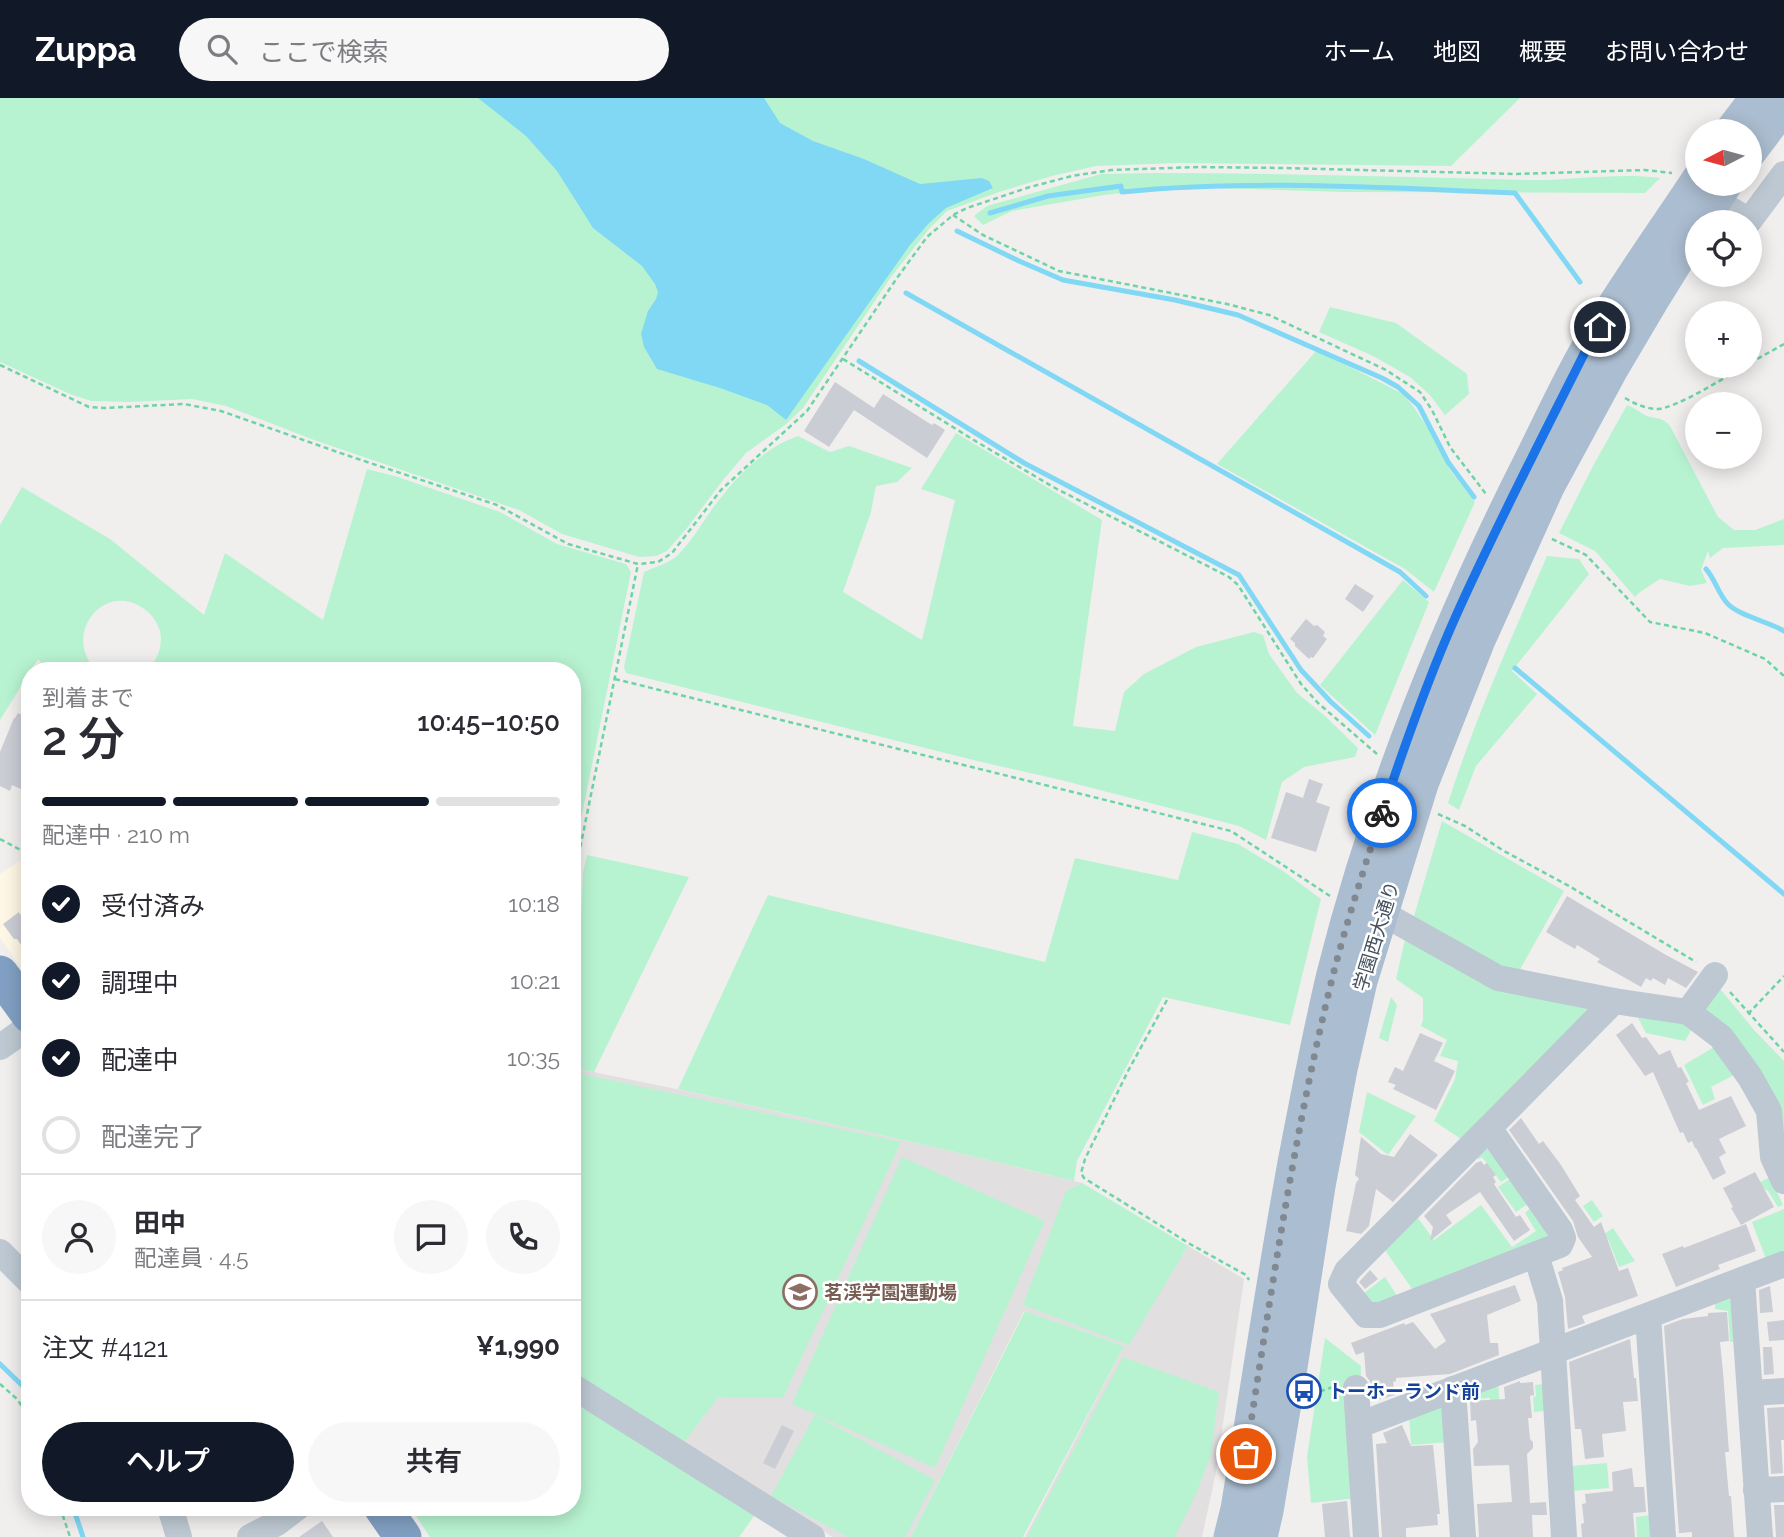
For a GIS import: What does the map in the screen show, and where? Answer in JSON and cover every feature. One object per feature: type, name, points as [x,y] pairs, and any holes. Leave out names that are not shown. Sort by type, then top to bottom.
[{"type":"highway","points":[[0,974],[21,1003]]},
{"type":"highway","points":[[388,1516],[403,1537]]},
{"type":"main road","points":[[1740,119],[1756,98]]},
{"type":"main road","points":[[1762,136],[1784,107]]},
{"type":"main road","name":"学園西大通り","points":[[1230,1537],[1276,1287],[1311,1069],[1333,975],[1367,908],[1410,776],[1423,695],[1455,619],[1517,519],[1587,348],[1627,284],[1705,200]]},
{"type":"main road","name":"学園西大通り","points":[[1261,1537],[1267,1511],[1276,1287]]},
{"type":"street","points":[[1705,200],[1749,221],[1784,174]]},
{"type":"street","points":[[1367,908],[1498,978],[1614,1001],[1688,1012],[1721,1037],[1750,1077],[1769,1111],[1773,1157],[1784,1181]]},
{"type":"street","points":[[1688,1012],[1715,975]]},
{"type":"street","points":[[1341,1284],[1347,1271],[1614,1001]]},
{"type":"street","points":[[0,1047],[21,1032]]},
{"type":"street","points":[[1341,1284],[1366,1315],[1380,1315],[1560,1245],[1563,1238],[1560,1230],[1489,1128]]},
{"type":"street","points":[[0,1252],[21,1273]]},
{"type":"street","points":[[1536,1255],[1550,1301],[1564,1537]]},
{"type":"street","points":[[1359,1425],[1784,1264]]},
{"type":"street","points":[[1742,1280],[1760,1537]]},
{"type":"street","points":[[1276,1287],[1341,1284]]},
{"type":"street","points":[[1648,1316],[1663,1537]]},
{"type":"street","points":[[1356,1388],[1366,1537]]},
{"type":"street","points":[[1453,1389],[1463,1537]]},
{"type":"street","points":[[1751,1393],[1784,1391]]},
{"type":"street","points":[[581,1392],[812,1537]]},
{"type":"street","points":[[1756,1490],[1784,1489]]},
{"type":"street","points":[[173,1516],[179,1537]]},
{"type":"street","points":[[250,1537],[282,1530]]},
{"type":"path","points":[[0,365],[89,407],[184,404],[221,411],[497,505],[568,544],[638,564],[658,562],[672,553],[721,491],[807,411],[927,237],[953,215],[1030,187],[1072,176],[1111,170],[1199,167],[1517,174],[1645,170],[1672,173],[1705,200]]},
{"type":"path","points":[[953,215],[983,235],[1059,271],[1269,314],[1386,370],[1420,392],[1450,447],[1488,497],[1517,519],[1586,555],[1650,622],[1705,633],[1765,659],[1784,676]]},
{"type":"path","points":[[1762,356],[1784,344]]},
{"type":"path","points":[[843,359],[1055,488],[1229,577],[1238,585],[1301,684],[1318,703],[1379,756],[1410,776],[1430,810],[1465,826],[1504,851],[1569,886],[1715,975],[1784,1052]]},
{"type":"path","points":[[1621,396],[1636,404],[1659,409],[1674,405],[1723,378]]},
{"type":"path","points":[[581,844],[638,564]]},
{"type":"path","points":[[615,679],[1231,831],[1332,897],[1367,908]]},
{"type":"path","points":[[0,839],[21,850]]},
{"type":"path","points":[[1748,1014],[1784,976]]},
{"type":"path","points":[[1167,1000],[1128,1071],[1085,1159],[1081,1173],[1084,1178],[1190,1244],[1246,1275],[1276,1287]]},
{"type":"path","points":[[0,1384],[21,1405]]},
{"type":"path","points":[[1307,1395],[1346,1384],[1356,1388]]},
{"type":"path","points":[[63,1516],[70,1537]]},
{"type":"shaded area","points":[[21,860],[21,968],[0,938],[0,874]]},
{"type":"shaded area","name":"茗渓学園運動場","points":[[581,1069],[951,1151],[1082,1183],[1066,1191],[1128,1345],[1188,1246],[1244,1279],[1216,1472],[1202,1537],[1025,1537],[1124,1346],[1024,1311],[911,1537],[833,1537],[581,1382]]},
{"type":"green space","points":[[0,98],[1520,98],[1451,166],[1179,163],[1096,166],[999,192],[947,211],[891,277],[803,408],[785,425],[746,453],[667,551],[656,556],[639,557],[562,534],[519,510],[314,440],[226,406],[192,399],[91,401],[0,362]]},
{"type":"green space","points":[[1101,174],[1527,180],[1627,176],[1660,178],[1645,193],[1343,192],[1178,187],[1104,195],[1012,211],[983,225],[974,216],[987,206]]},
{"type":"green space","points":[[1330,307],[1396,323],[1467,374],[1469,394],[1445,415],[1430,395],[1410,377],[1373,356],[1319,332]]},
{"type":"green space","points":[[1317,350],[1403,394],[1432,434],[1450,470],[1475,502],[1434,592],[1405,569],[1217,464]]},
{"type":"green space","points":[[1627,405],[1647,416],[1663,420],[1670,426],[1685,454],[1685,469],[1693,469],[1718,517],[1734,530],[1755,530],[1784,519],[1784,545],[1723,548],[1710,558],[1708,551],[1701,570],[1707,583],[1690,586],[1660,579],[1635,597],[1595,551],[1559,533]]},
{"type":"green space","points":[[956,433],[1102,520],[1073,726],[1115,731],[1124,692],[1144,674],[1196,647],[1254,632],[1263,635],[1269,654],[1297,693],[1358,748],[1355,757],[1304,767],[1282,782],[1266,840],[1239,826],[626,673],[624,667],[644,572],[667,563],[678,555],[726,491],[747,468],[771,449],[798,436],[830,452],[849,446],[912,468],[897,482],[876,486],[871,512],[843,592],[922,640],[955,500],[921,489]]},
{"type":"green space","points":[[367,469],[500,512],[557,544],[626,564],[631,572],[581,819],[581,662],[154,662],[161,637],[152,616],[129,602],[115,601],[102,606],[92,615],[86,627],[83,641],[90,662],[41,662],[38,659],[36,662],[21,662],[21,686],[0,720],[0,525],[22,487],[110,539],[204,615],[225,553],[323,620]]},
{"type":"green space","points":[[1547,556],[1579,559],[1589,574],[1512,671],[1537,694],[1476,766],[1459,810],[1448,803],[1459,771],[1494,678]]},
{"type":"green space","points":[[1403,580],[1429,602],[1375,735],[1320,685]]},
{"type":"green space","points":[[1442,821],[1564,891],[1518,973],[1412,923]]},
{"type":"green space","points":[[1192,832],[1238,844],[1283,871],[1321,899],[1290,1025],[1163,997],[1077,1161],[1074,1181],[678,1089],[768,895],[1045,962],[1075,858],[1178,880]]},
{"type":"green space","points":[[587,855],[689,877],[594,1072],[581,1069],[583,872]]},
{"type":"green space","points":[[1406,935],[1595,1006],[1461,1139],[1434,1121],[1455,1079],[1458,1061],[1440,1056],[1447,1040],[1421,1026],[1423,998],[1396,979]]},
{"type":"green space","points":[[1714,988],[1721,990],[1784,1061],[1784,1135],[1697,1012]]},
{"type":"green space","points":[[1391,997],[1397,1005],[1388,1042],[1379,1038]]},
{"type":"green space","points":[[1638,1018],[1683,1022],[1692,1029],[1685,1041],[1646,1033]]},
{"type":"green space","points":[[1714,1047],[1736,1074],[1711,1087],[1715,1099],[1703,1105],[1684,1065]]},
{"type":"green space","points":[[581,1074],[901,1142],[783,1398],[718,1397],[684,1443],[581,1377]]},
{"type":"green space","points":[[1367,1092],[1416,1116],[1388,1155],[1359,1132]]},
{"type":"green space","points":[[1489,1148],[1510,1176],[1501,1182],[1482,1157],[1479,1159],[1473,1153]]},
{"type":"green space","points":[[902,1157],[1045,1221],[935,1468],[792,1404]]},
{"type":"green space","points":[[1770,1177],[1783,1205],[1778,1207],[1768,1191],[1756,1184]]},
{"type":"green space","points":[[1510,1179],[1528,1204],[1516,1212],[1498,1187]]},
{"type":"green space","points":[[1082,1183],[1188,1246],[1129,1345],[1023,1305],[1066,1191]]},
{"type":"green space","points":[[1592,1200],[1603,1216],[1594,1222],[1583,1206]]},
{"type":"green space","points":[[1481,1205],[1512,1247],[1536,1231],[1525,1213],[1531,1207],[1549,1232],[1546,1242],[1415,1293],[1382,1246],[1415,1214],[1434,1240]]},
{"type":"green space","points":[[1784,1209],[1784,1256],[1767,1262],[1752,1222]]},
{"type":"green space","points":[[1613,1228],[1635,1261],[1619,1267],[1608,1239],[1599,1242],[1597,1239]]},
{"type":"green space","points":[[1385,1277],[1399,1299],[1384,1306],[1364,1302],[1360,1296]]},
{"type":"green space","points":[[1730,1295],[1738,1341],[1730,1342],[1728,1311],[1715,1309],[1715,1301]]},
{"type":"green space","points":[[1025,1311],[1124,1346],[1023,1537],[911,1537]]},
{"type":"green space","points":[[1325,1338],[1361,1366],[1357,1498],[1311,1503],[1307,1457]]},
{"type":"green space","points":[[1123,1357],[1219,1392],[1211,1454],[1196,1494],[1175,1537],[1027,1537]]},
{"type":"green space","points":[[1498,1382],[1501,1419],[1492,1420],[1490,1398],[1461,1400]]},
{"type":"green space","points":[[1543,1384],[1545,1411],[1534,1412],[1535,1385]]},
{"type":"green space","points":[[1442,1403],[1450,1442],[1411,1445],[1409,1415]]},
{"type":"green space","points":[[581,1408],[624,1429],[757,1512],[739,1537],[430,1537],[416,1516],[581,1516]]},
{"type":"green space","points":[[815,1415],[935,1480],[905,1537],[848,1537],[771,1496]]},
{"type":"green space","points":[[1607,1463],[1609,1488],[1573,1491],[1571,1466]]},
{"type":"green space","points":[[1652,1515],[1654,1537],[1637,1537],[1636,1517]]},
{"type":"water","points":[[478,98],[764,98],[780,123],[813,141],[864,159],[920,184],[982,178],[989,181],[993,188],[946,208],[929,223],[910,245],[786,420],[767,405],[657,369],[644,347],[641,334],[648,311],[658,292],[655,284],[642,266],[593,228],[557,171],[526,136]]},
{"type":"building","points":[[835,382],[874,408],[883,394],[932,425],[934,423],[945,430],[927,458],[854,410],[829,447],[804,431]]},
{"type":"building","points":[[1355,584],[1374,596],[1363,612],[1345,599]]},
{"type":"building","points":[[1306,619],[1325,632],[1323,636],[1327,639],[1313,658],[1309,659],[1290,639]]},
{"type":"building","points":[[18,713],[21,714],[21,789],[12,785],[10,791],[0,786],[0,752]]},
{"type":"building","points":[[1309,779],[1323,784],[1316,802],[1330,807],[1316,852],[1271,838],[1286,792],[1303,798]]},
{"type":"building","points":[[1567,896],[1698,972],[1686,988],[1668,978],[1665,985],[1653,978],[1651,981],[1646,978],[1641,987],[1597,962],[1600,959],[1577,945],[1575,949],[1546,932]]},
{"type":"building","points":[[19,912],[21,945],[3,924]]},
{"type":"building","points":[[1632,1023],[1659,1055],[1670,1050],[1678,1068],[1681,1067],[1689,1082],[1686,1083],[1699,1110],[1731,1096],[1746,1126],[1719,1139],[1726,1153],[1719,1157],[1726,1173],[1713,1180],[1692,1141],[1688,1143],[1683,1132],[1680,1133],[1653,1072],[1645,1076],[1616,1035]]},
{"type":"building","points":[[1420,1033],[1443,1043],[1434,1061],[1455,1071],[1436,1110],[1393,1089],[1396,1085],[1388,1082],[1395,1067],[1403,1071]]},
{"type":"building","points":[[1521,1118],[1539,1144],[1543,1141],[1561,1165],[1580,1196],[1575,1200],[1594,1227],[1601,1222],[1619,1271],[1628,1268],[1638,1296],[1582,1316],[1585,1323],[1568,1329],[1565,1297],[1558,1272],[1592,1257],[1578,1237],[1573,1221],[1509,1130]]},
{"type":"building","points":[[1410,1134],[1438,1155],[1393,1202],[1376,1189],[1369,1226],[1361,1234],[1346,1231],[1359,1179],[1355,1175],[1361,1137],[1381,1154],[1394,1157]]},
{"type":"building","points":[[1481,1161],[1484,1165],[1487,1163],[1496,1175],[1493,1177],[1496,1182],[1494,1184],[1516,1217],[1520,1215],[1530,1230],[1514,1241],[1480,1192],[1446,1215],[1452,1223],[1430,1241],[1433,1227],[1424,1216]]},
{"type":"building","points":[[1755,1172],[1774,1207],[1741,1225],[1723,1188]]},
{"type":"building","points":[[1746,1224],[1756,1251],[1718,1265],[1720,1269],[1676,1287],[1662,1254]]},
{"type":"building","points":[[1370,1270],[1378,1279],[1365,1289],[1359,1282]]},
{"type":"building","points":[[1515,1285],[1521,1301],[1487,1315],[1490,1343],[1498,1343],[1499,1355],[1450,1374],[1396,1378],[1393,1382],[1395,1395],[1373,1401],[1372,1386],[1366,1376],[1364,1352],[1356,1355],[1351,1343],[1413,1322],[1435,1349],[1446,1341],[1430,1314]]},
{"type":"building","points":[[1770,1286],[1773,1312],[1760,1313],[1759,1290]]},
{"type":"building","points":[[1727,1312],[1729,1341],[1720,1342],[1729,1452],[1725,1452],[1734,1537],[1692,1537],[1692,1532],[1679,1533],[1664,1326],[1683,1319],[1708,1316],[1708,1313]]},
{"type":"building","points":[[1784,1320],[1784,1340],[1769,1341],[1767,1322]]},
{"type":"building","points":[[1630,1339],[1638,1401],[1623,1402],[1626,1431],[1602,1434],[1604,1457],[1585,1459],[1581,1429],[1575,1429],[1569,1362]]},
{"type":"building","points":[[1763,1347],[1772,1347],[1774,1374],[1764,1375]]},
{"type":"building","points":[[1520,1381],[1533,1382],[1534,1395],[1530,1396],[1532,1418],[1528,1418],[1533,1448],[1527,1454],[1530,1503],[1546,1502],[1547,1515],[1532,1515],[1533,1537],[1479,1537],[1477,1504],[1512,1502],[1509,1465],[1474,1466],[1473,1449],[1478,1442],[1476,1420],[1471,1421],[1470,1401],[1505,1399],[1504,1387]]},
{"type":"building","points":[[1784,1407],[1784,1440],[1781,1440],[1783,1473],[1771,1474],[1767,1408]]},
{"type":"building","points":[[782,1425],[794,1431],[775,1469],[763,1463]]},
{"type":"building","points":[[1402,1425],[1411,1446],[1433,1445],[1440,1514],[1437,1514],[1438,1525],[1406,1528],[1406,1537],[1382,1537],[1376,1444],[1387,1443],[1383,1433]]},
{"type":"building","points":[[1632,1468],[1634,1487],[1644,1487],[1646,1512],[1633,1513],[1635,1537],[1582,1537],[1582,1504],[1586,1503],[1585,1494],[1613,1491],[1612,1472]]},
{"type":"building","points":[[1347,1501],[1350,1537],[1325,1537],[1322,1504]]},
{"type":"building","points":[[1774,1505],[1784,1505],[1784,1537],[1776,1537]]},
{"type":"building","points":[[322,1521],[333,1537],[299,1537]]},
{"type":"waterway","points":[[990,213],[1048,196],[1121,186],[1122,192],[1269,185],[1515,193],[1580,282]]},
{"type":"waterway","points":[[957,231],[1063,280],[1175,300],[1238,315],[1382,378],[1398,387],[1419,406],[1448,462],[1474,497]]},
{"type":"waterway","points":[[906,293],[1400,572],[1426,596]]},
{"type":"waterway","points":[[859,361],[1024,463],[1239,575],[1301,670],[1369,736]]},
{"type":"waterway","points":[[1706,569],[1732,607],[1784,631]]},
{"type":"waterway","points":[[1515,668],[1784,894]]},
{"type":"waterway","points":[[0,1364],[21,1384]]},
{"type":"waterway","points":[[76,1516],[83,1537]]},
{"type":"way so far","points":[[1246,1454],[1278,1251],[1311,1069],[1333,975],[1382,813]]},
{"type":"place","name":"茗渓学園運動場","points":[[800,1292]]},
{"type":"place","name":"トーホーランド前","points":[[1304,1391]]},
{"type":"route","points":[[1382,813],[1423,695],[1455,619],[1505,511],[1600,327]]}]
